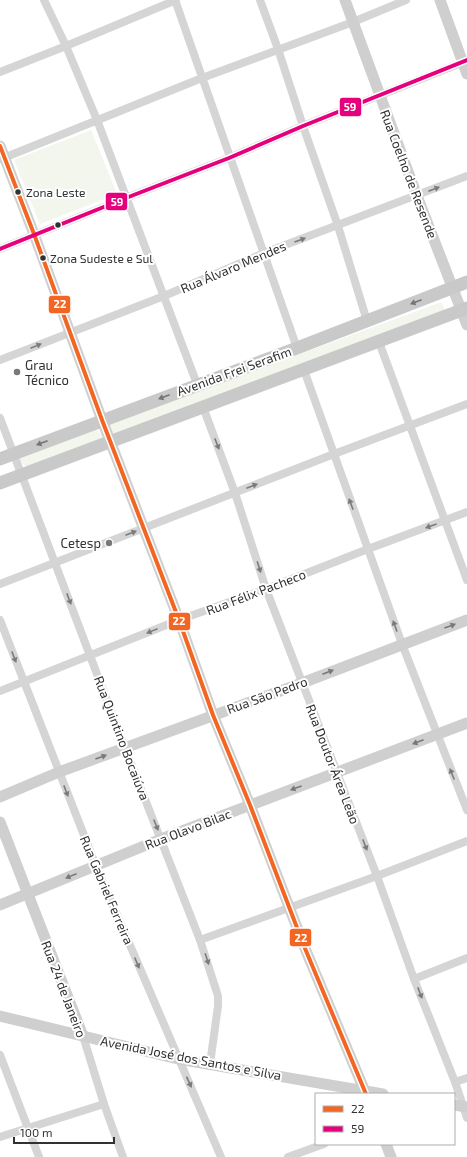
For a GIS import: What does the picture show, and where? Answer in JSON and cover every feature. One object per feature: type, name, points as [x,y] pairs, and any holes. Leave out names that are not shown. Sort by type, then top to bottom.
[{"type":"main road","name":"Avenida Frei Serafim","points":[[0,459],[197,384],[297,348],[467,282]]},
{"type":"main road","name":"Avenida Frei Serafim","points":[[0,483],[464,309]]},
{"type":"street","points":[[44,0],[66,46],[97,120],[197,384]]},
{"type":"street","points":[[0,72],[175,0],[229,158],[297,348]]},
{"type":"street","points":[[260,0],[338,226],[367,321]]},
{"type":"street","name":"Rua Coelho de Resende","points":[[344,0],[417,196],[453,288],[464,309],[467,325]]},
{"type":"street","points":[[2,158],[202,78],[353,22],[406,0]]},
{"type":"street","points":[[440,0],[465,61],[467,74]]},
{"type":"street","points":[[0,249],[34,234],[229,158],[303,126],[465,61]]},
{"type":"street","points":[[0,146],[2,158],[34,234],[102,420],[179,620],[213,715],[250,805],[304,946],[365,1092]]},
{"type":"street","name":"Rua Álvaro Mendes","points":[[0,360],[164,296],[264,253],[467,176]]},
{"type":"street","points":[[379,342],[467,580]]},
{"type":"street","points":[[304,370],[402,644],[467,810]]},
{"type":"street","points":[[0,584],[235,492],[467,404]]},
{"type":"street","name":"Rua Doutor Área Leão","points":[[203,407],[235,492],[266,589],[414,979],[455,1082],[461,1106],[467,1118]]},
{"type":"street","name":"Rua Quintino Bocaiúva","points":[[0,418],[125,748],[200,940],[218,996],[210,1064]]},
{"type":"street","name":"Rua Félix Pacheco","points":[[0,691],[24,683],[179,620],[266,589],[467,512]]},
{"type":"street","name":"Rua Gabriel Ferreira","points":[[0,620],[96,866],[178,1059],[222,1157]]},
{"type":"street","name":"Rua São Pedro","points":[[0,797],[59,772],[302,683],[467,620]]},
{"type":"street","name":"Rua Olavo Bilac","points":[[0,905],[161,838],[467,723]]},
{"type":"street","name":"Rua 24 de Janeiro","points":[[0,822],[83,1036],[104,1104],[123,1157]]},
{"type":"street","points":[[200,940],[290,908],[467,841]]},
{"type":"street","points":[[414,979],[467,958]]},
{"type":"street","name":"Avenida José dos Santos e Silva","points":[[0,1016],[178,1059],[365,1092]]},
{"type":"street","points":[[0,1055],[39,1157]]},
{"type":"street","points":[[455,1082],[467,1078]]},
{"type":"street","points":[[0,1137],[104,1104]]},
{"type":"street","points":[[292,1156],[321,1145]]},
{"type":"street","points":[[386,1145],[391,1157]]},
{"type":"shaded area","points":[[91,130],[117,194],[40,224],[14,160]]},
{"type":"shaded area","points":[[442,303],[445,311],[114,437],[109,424]]},
{"type":"shaded area","points":[[96,430],[102,434],[103,439],[29,468],[19,459],[20,458]]},
{"type":"transit line","name":"59","points":[[0,249],[229,158],[303,126],[467,60]]},
{"type":"transit line","name":"22","points":[[0,146],[102,420],[179,620],[213,715],[250,805],[304,946],[366,1093]]},
{"type":"place","name":"Zona Leste","points":[[18,192]]},
{"type":"place","name":"Zona Sudeste e Sul","points":[[43,258]]},
{"type":"place","name":"Grau Técnico","points":[[17,372]]},
{"type":"place","name":"Cetesp","points":[[109,543]]}]
